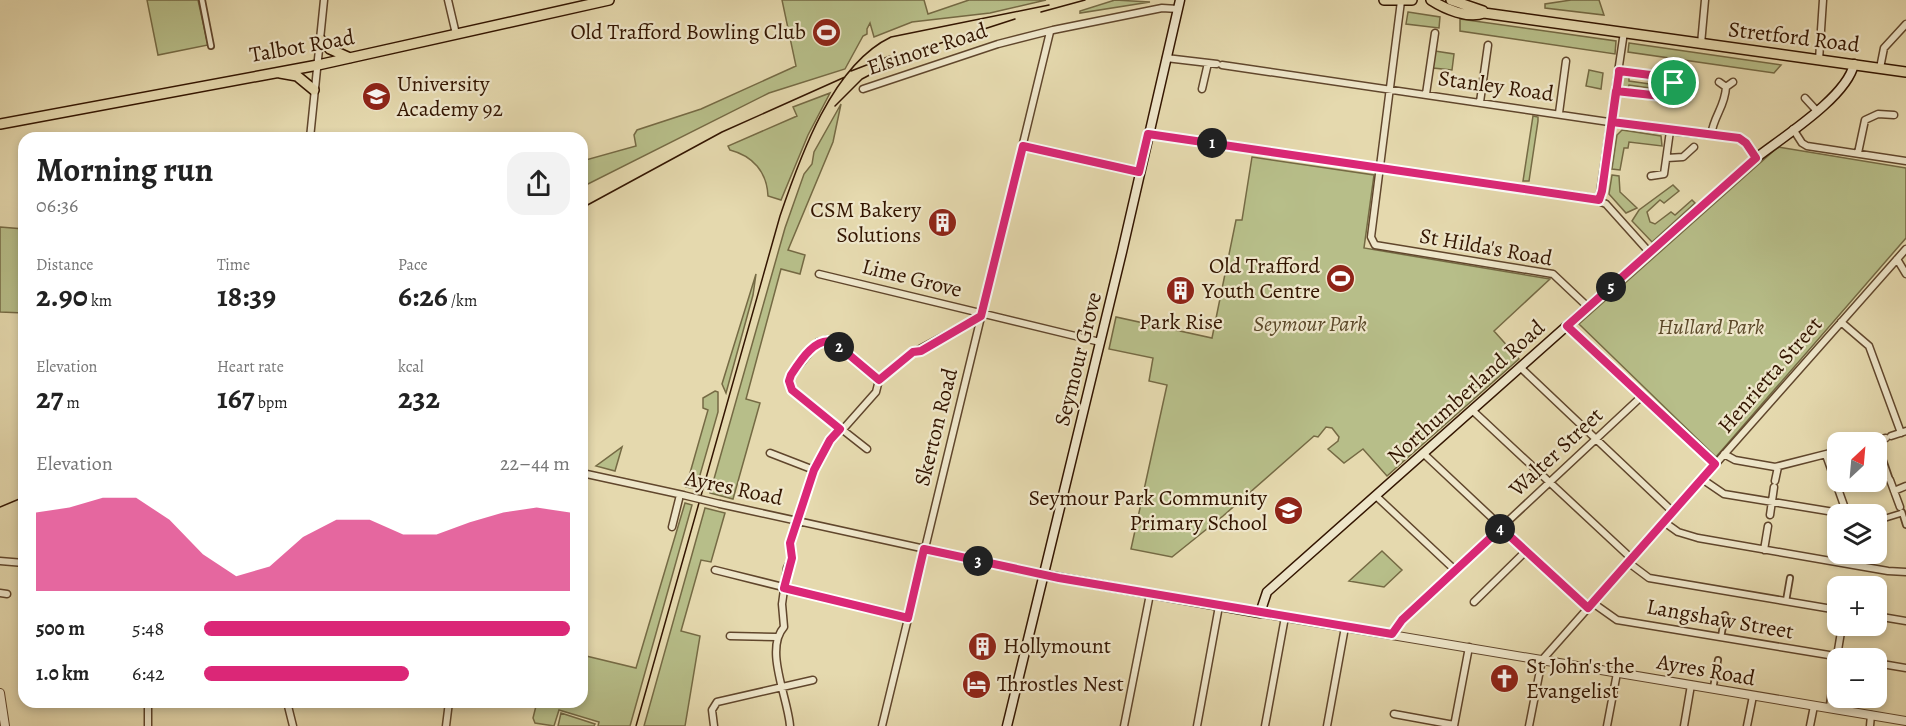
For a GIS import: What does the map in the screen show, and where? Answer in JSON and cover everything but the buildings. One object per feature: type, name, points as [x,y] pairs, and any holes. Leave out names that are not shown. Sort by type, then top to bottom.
[{"type":"main road","name":"Talbot Road","points":[[0,124],[318,65],[609,0]]},
{"type":"main road","points":[[1384,0],[1412,0]]},
{"type":"main road","name":"Stretford Road","points":[[1431,0],[1448,9],[1479,15],[1484,13],[1906,72]]},
{"type":"main road","points":[[1451,0],[1463,6],[1481,9],[1484,13]]},
{"type":"main road","name":"Seymour Grove","points":[[1007,726],[1179,5]]},
{"type":"main road","points":[[321,40],[330,49],[350,58]]},
{"type":"main road","name":"Northumberland Road","points":[[1260,612],[1266,593],[1756,158],[1816,110],[1846,83],[1854,64]]},
{"type":"main road","points":[[276,72],[297,76],[314,90]]},
{"type":"main road","name":"Ayres Road","points":[[1044,575],[1260,612]]},
{"type":"street","points":[[202,0],[211,46]]},
{"type":"street","points":[[310,132],[324,0]]},
{"type":"street","points":[[448,0],[456,34]]},
{"type":"street","points":[[1701,44],[1705,0]]},
{"type":"street","points":[[1819,60],[1823,0]]},
{"type":"street","points":[[1381,168],[1401,1]]},
{"type":"street","name":"Elsinore Road","points":[[863,89],[998,44],[1179,5]]},
{"type":"street","points":[[1880,68],[1884,48],[1906,24]]},
{"type":"street","name":"Skerton Road","points":[[882,726],[1050,32]]},
{"type":"street","points":[[1599,200],[1624,32]]},
{"type":"street","points":[[1426,94],[1435,33]]},
{"type":"street","points":[[1480,102],[1488,45]]},
{"type":"street","name":"Stanley Road","points":[[1166,58],[1559,113],[1670,131],[1742,139],[1756,158]]},
{"type":"street","points":[[1559,113],[1566,61]]},
{"type":"street","points":[[1202,89],[1208,63]]},
{"type":"street","points":[[1616,91],[1667,98],[1673,93],[1674,83],[1670,78],[1619,71]]},
{"type":"street","points":[[1719,82],[1725,87]]},
{"type":"street","points":[[1725,87],[1733,82]]},
{"type":"street","points":[[1711,135],[1714,119],[1724,104],[1725,87]]},
{"type":"street","points":[[1803,97],[1816,110]]},
{"type":"street","points":[[1858,153],[1865,120],[1873,115],[1890,117]]},
{"type":"street","points":[[1792,129],[1804,145],[1906,161]]},
{"type":"street","points":[[1651,176],[1664,174],[1670,131]]},
{"type":"street","points":[[1148,134],[1599,200],[1625,224],[1650,253]]},
{"type":"street","points":[[1023,146],[1139,172]]},
{"type":"street","points":[[1666,158],[1683,157],[1694,147]]},
{"type":"street","name":"St Hilda's Road","points":[[1381,168],[1371,237],[1375,245],[1553,274],[1588,307]]},
{"type":"street","name":"Henrietta Street","points":[[1542,660],[1906,249]]},
{"type":"street","points":[[1897,259],[1906,274]]},
{"type":"street","name":"Lime Grove","points":[[819,273],[982,315],[1100,342]]},
{"type":"street","points":[[790,726],[777,667],[776,637],[784,627],[784,588],[792,558],[790,543],[814,470],[830,440],[876,392],[879,380],[913,352],[921,351],[982,315]]},
{"type":"street","points":[[1840,321],[1869,346],[1904,432],[1887,438]]},
{"type":"street","points":[[1567,326],[1715,464]]},
{"type":"street","points":[[867,449],[792,390],[789,381],[795,369],[818,342],[829,340],[879,380]]},
{"type":"street","points":[[1521,368],[1673,512]]},
{"type":"street","name":"Walter Street","points":[[1392,634],[1402,620],[1642,396]]},
{"type":"street","points":[[1472,410],[1649,578],[1827,608]]},
{"type":"street","points":[[770,453],[814,470]]},
{"type":"street","points":[[1424,454],[1588,608]]},
{"type":"street","points":[[1724,454],[1735,460],[1778,467],[1826,455],[1843,504]]},
{"type":"street","points":[[1764,550],[1778,467]]},
{"type":"street","points":[[1887,471],[1906,525]]},
{"type":"street","name":"Ayres Road","points":[[588,474],[1044,575]]},
{"type":"street","points":[[1702,479],[1724,494],[1827,511]]},
{"type":"street","points":[[1894,490],[1906,486]]},
{"type":"street","points":[[672,526],[682,495]]},
{"type":"street","points":[[1376,496],[1455,570]]},
{"type":"street","points":[[1887,516],[1901,510]]},
{"type":"street","points":[[1664,522],[1687,536],[1906,572]]},
{"type":"street","points":[[1474,602],[1486,596],[1526,551]]},
{"type":"street","points":[[0,561],[18,562]]},
{"type":"street","points":[[715,570],[908,618]]},
{"type":"street","points":[[1786,601],[1790,578]]},
{"type":"street","points":[[1124,726],[1150,594]]},
{"type":"street","name":"Langshaw Street","points":[[1593,603],[1617,620],[1827,655]]},
{"type":"street","points":[[1197,726],[1219,606]]},
{"type":"street","name":"Ayres Road","points":[[1260,612],[1827,708]]},
{"type":"street","points":[[1721,637],[1725,615]]},
{"type":"street","points":[[1265,726],[1285,617]]},
{"type":"street","points":[[1887,618],[1906,621]]},
{"type":"street","points":[[1328,726],[1345,627]]},
{"type":"street","points":[[730,636],[776,637]]},
{"type":"street","points":[[1394,714],[1454,725],[1468,648]]},
{"type":"street","points":[[1529,726],[1542,660]]},
{"type":"street","points":[[1713,689],[1718,660]]},
{"type":"street","points":[[1887,665],[1906,668]]},
{"type":"street","points":[[1607,726],[1617,673]]},
{"type":"street","points":[[714,726],[712,710],[717,702],[813,680]]},
{"type":"street","points":[[1684,726],[1691,686]]},
{"type":"street","points":[[0,693],[5,726]]},
{"type":"street","points":[[1748,726],[1753,696]]},
{"type":"street","points":[[1810,726],[1814,706]]},
{"type":"street","points":[[148,708],[148,726]]},
{"type":"street","points":[[288,708],[293,726]]},
{"type":"street","points":[[446,726],[448,708]]},
{"type":"street","name":"Ayres Road","points":[[1829,708],[1906,721]]},
{"type":"street","points":[[1870,726],[1871,715]]},
{"type":"green space","points":[[147,0],[198,0],[208,45],[158,55]]},
{"type":"green space","points":[[782,0],[924,0],[928,14],[969,0],[1046,0],[990,13],[912,22],[874,37],[870,23],[867,34],[863,36],[845,69],[769,93],[588,184],[588,159],[636,146],[634,135],[637,130],[701,109],[796,66]]},
{"type":"green space","points":[[1115,0],[1150,2],[1080,13],[1080,11]]},
{"type":"green space","points":[[1571,0],[1599,0],[1604,15],[1545,8],[1545,4]]},
{"type":"green space","points":[[1408,12],[1440,17],[1439,28],[1406,24]]},
{"type":"green space","points":[[1460,19],[1616,41],[1615,54],[1460,31]]},
{"type":"green space","points":[[1629,43],[1781,65],[1774,73],[1628,52]]},
{"type":"green space","points":[[1435,51],[1454,54],[1452,70],[1433,68]]},
{"type":"green space","points":[[1589,70],[1603,73],[1601,89],[1586,86]]},
{"type":"green space","points":[[1623,73],[1629,74],[1629,81],[1664,86],[1666,79],[1671,82],[1669,94],[1664,96],[1664,90],[1629,85],[1627,91],[1621,90]]},
{"type":"green space","points":[[830,93],[808,135],[781,200],[768,196],[762,172],[746,156],[730,150],[728,146],[797,116],[793,107]]},
{"type":"green space","points":[[841,104],[833,142],[788,250],[805,255],[800,274],[781,269],[746,399],[760,403],[733,499],[710,493],[785,228],[804,174],[812,164],[814,152]]},
{"type":"green space","points":[[1533,116],[1538,117],[1538,121],[1529,181],[1523,181]]},
{"type":"green space","points":[[1622,130],[1661,136],[1662,146],[1629,142],[1628,148],[1624,148],[1620,170],[1612,169],[1617,135]]},
{"type":"green space","name":"Hullard Park","points":[[1778,147],[1906,168],[1906,238],[1716,457],[1579,324]]},
{"type":"green space","name":"Seymour Park","points":[[1252,157],[1374,175],[1364,248],[1550,279],[1494,331],[1519,359],[1387,476],[1363,449],[1344,463],[1328,449],[1338,441],[1339,437],[1332,428],[1326,427],[1318,437],[1314,436],[1223,516],[1172,557],[1131,549],[1167,385],[1149,381],[1153,358],[1109,349],[1116,317],[1212,338],[1236,220],[1242,220]]},
{"type":"green space","points":[[1612,175],[1619,176],[1620,192],[1637,208],[1626,213],[1609,194]]},
{"type":"green space","points":[[1673,185],[1679,191],[1664,203],[1660,200],[1647,212],[1650,222],[1655,224],[1671,212],[1675,215],[1692,200],[1695,203],[1652,242],[1632,221],[1639,210]]},
{"type":"green space","points":[[0,227],[18,228],[18,313],[0,312]]},
{"type":"green space","points":[[756,274],[753,295],[726,393],[722,384]]},
{"type":"green space","points":[[715,391],[718,392],[718,412],[696,489],[686,487],[708,410],[703,408],[703,398]]},
{"type":"green space","points":[[622,447],[615,471],[596,466]]},
{"type":"green space","points":[[685,503],[692,505],[630,726],[598,726],[599,722],[559,710],[554,726],[535,723],[533,718],[536,708],[588,708],[588,656],[636,668]]},
{"type":"green space","points":[[705,508],[725,513],[711,562],[701,560],[681,631],[700,636],[685,726],[644,726]]},
{"type":"green space","points":[[1382,551],[1402,570],[1384,587],[1349,581]]},
{"type":"green space","points":[[561,713],[595,724],[594,726],[558,726]]},
{"type":"tram line","points":[[1041,12],[1085,0]]},
{"type":"tram line","points":[[636,726],[780,216],[808,141],[835,90],[870,50],[891,37],[1049,5]]},
{"type":"tram line","points":[[907,54],[1015,19]]},
{"type":"tram line","points":[[835,106],[862,79],[915,51]]},
{"type":"tram line","points":[[851,71],[890,56]]},
{"type":"tram line","points":[[588,205],[722,132],[845,77]]},
{"type":"tram line","points":[[0,507],[18,500]]},
{"type":"place","name":"Old Trafford Bowling Club","points":[[827,32]]},
{"type":"place","name":"University Academy 92","points":[[376,97]]},
{"type":"place","name":"CSM Bakery Solutions","points":[[942,223]]},
{"type":"place","name":"Old Trafford Youth Centre","points":[[1341,279]]},
{"type":"place","name":"Park Rise","points":[[1181,290]]},
{"type":"place","name":"Seymour Park Community Primary School","points":[[1288,511]]},
{"type":"place","name":"Hollymount","points":[[982,646]]},
{"type":"place","name":"St John's the Evangelist","points":[[1505,679]]},
{"type":"place","name":"Throstles Nest","points":[[976,684]]},
{"type":"route","points":[[1674,83],[1666,77],[1619,71],[1619,73],[1616,92],[1612,122],[1739,138],[1746,143],[1756,158],[1567,326],[1715,464],[1588,608],[1501,528],[1402,620],[1392,634],[1025,572],[924,549],[908,618],[784,588],[787,568],[792,558],[789,551],[790,543],[814,476],[814,470],[836,430],[840,429],[792,390],[789,378],[818,342],[826,340],[835,343],[879,380],[913,352],[921,351],[949,332],[981,316],[1023,146],[1139,172],[1148,134],[1599,200],[1616,91],[1667,98],[1673,93],[1674,83]]}]
